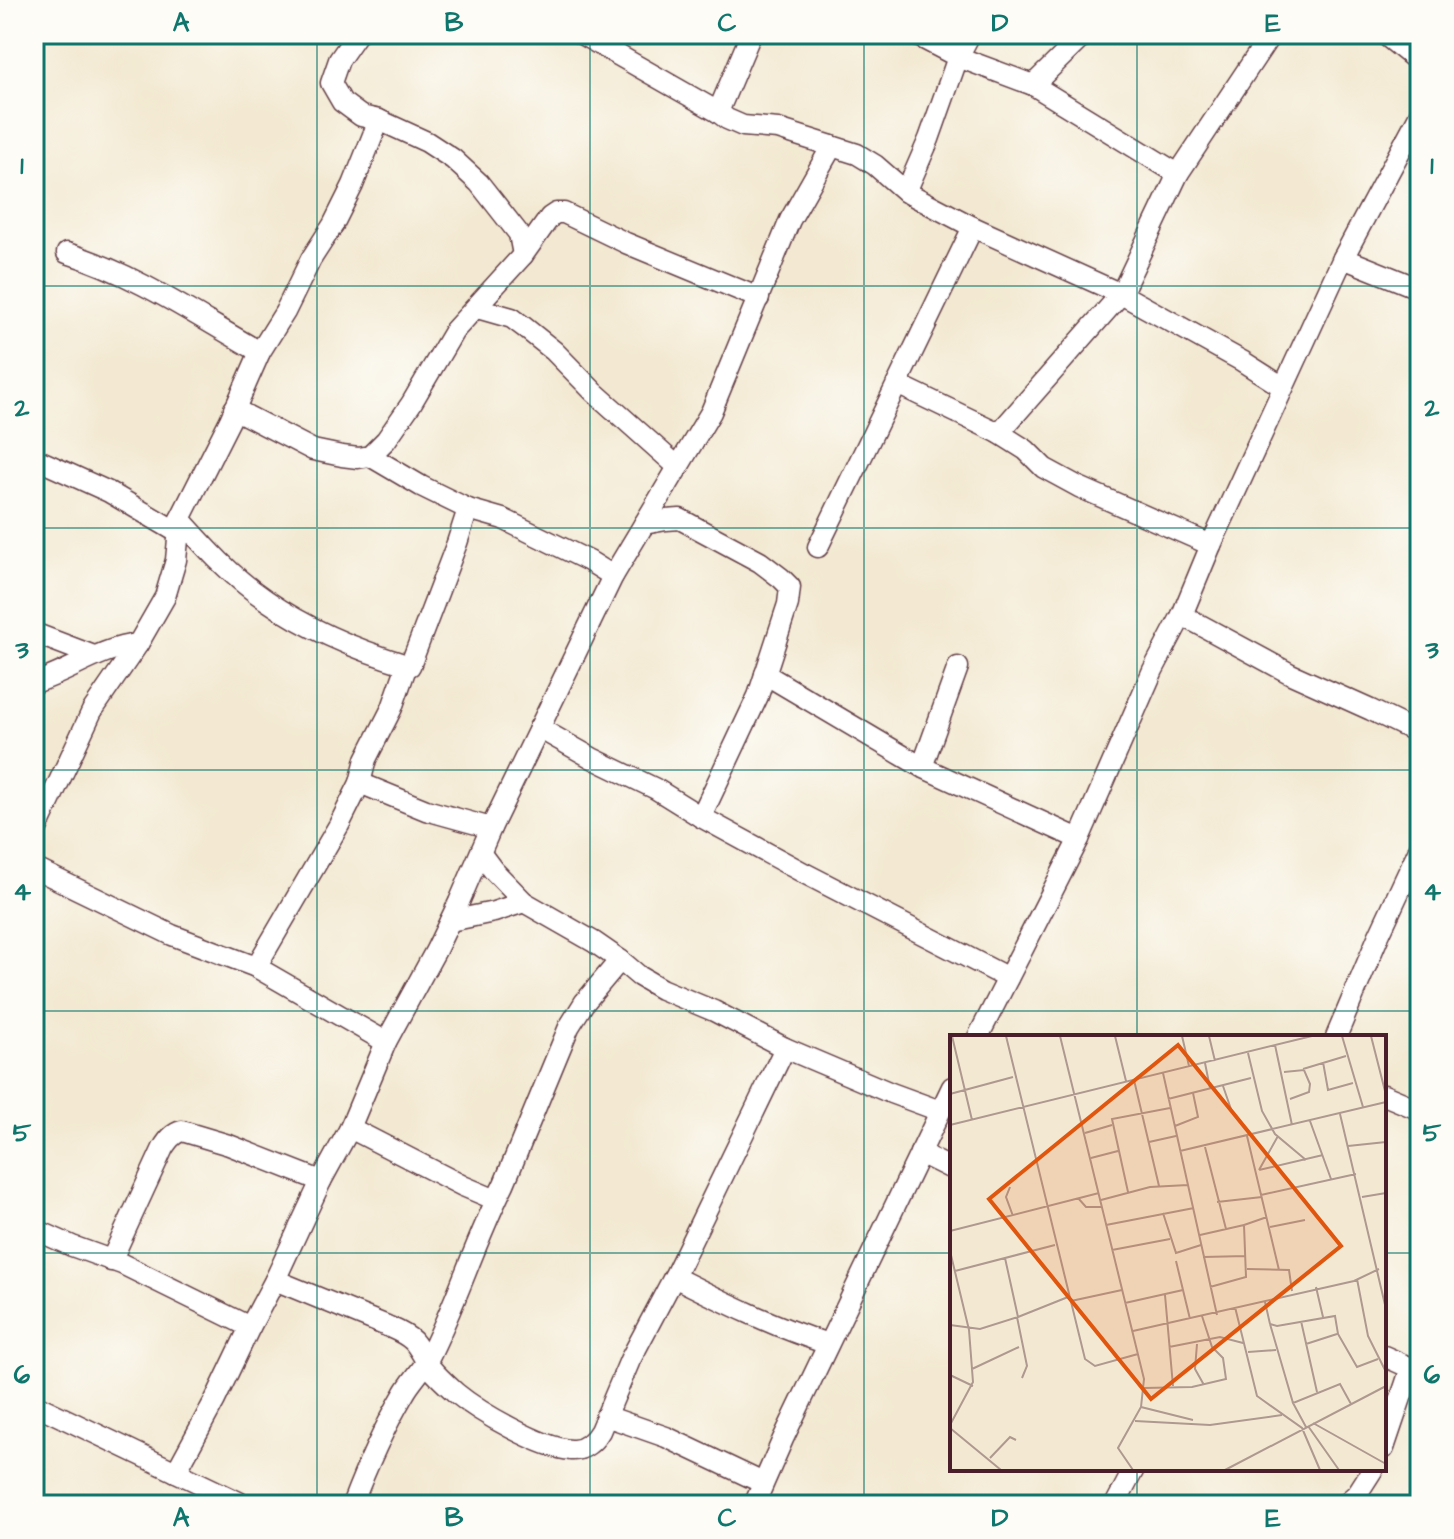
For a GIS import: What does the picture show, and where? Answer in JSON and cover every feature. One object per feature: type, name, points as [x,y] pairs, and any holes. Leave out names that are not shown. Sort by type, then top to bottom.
[{"type":"street","points":[[357,34],[339,60],[331,83],[342,102],[361,116],[379,120],[427,142],[453,159],[497,204],[519,234],[523,255]]},
{"type":"street","points":[[581,34],[743,126],[778,129],[857,154],[906,192],[973,227],[1121,294],[1283,387]]},
{"type":"street","points":[[718,112],[751,34]]},
{"type":"street","points":[[914,34],[958,57],[1033,85],[1178,174]]},
{"type":"street","points":[[906,192],[929,139],[958,57],[970,34]]},
{"type":"street","points":[[1033,85],[1085,34]]},
{"type":"street","points":[[999,433],[1121,294],[1178,174],[1271,34]]},
{"type":"street","points":[[1384,34],[1420,63]]},
{"type":"street","points":[[979,1035],[1079,839],[1153,670],[1182,615],[1343,258],[1420,114]]},
{"type":"street","points":[[34,835],[92,711],[138,644],[165,597],[176,560],[179,525],[260,352],[300,286],[311,259],[353,185],[379,120]]},
{"type":"street","points":[[176,1472],[350,1128],[386,1042],[450,921],[491,828],[613,576],[711,412],[790,220],[832,146]]},
{"type":"street","points":[[234,409],[313,450],[358,458],[370,456],[386,440],[411,404],[454,331],[523,255],[556,213],[564,213],[626,243],[759,298]]},
{"type":"street","points":[[818,547],[973,227]]},
{"type":"street","points":[[67,253],[118,273],[260,352]]},
{"type":"street","points":[[1343,258],[1420,289]]},
{"type":"street","points":[[477,308],[512,318],[524,327],[554,351],[594,392],[678,467]]},
{"type":"street","points":[[897,384],[999,433],[1026,450],[1044,468],[1079,487],[1211,545]]},
{"type":"street","points":[[370,456],[421,486],[468,509],[503,519],[613,576]]},
{"type":"street","points":[[34,458],[179,525],[265,600],[290,615],[370,654],[410,666],[468,509]]},
{"type":"street","points":[[644,524],[680,519],[760,562],[790,587],[788,604],[758,696],[701,817]]},
{"type":"street","points":[[1182,615],[1291,674],[1420,734]]},
{"type":"street","points":[[34,633],[94,656]]},
{"type":"street","points":[[34,683],[51,678],[84,659],[138,644]]},
{"type":"street","points":[[256,967],[319,862],[360,783],[366,759],[392,708],[407,665]]},
{"type":"street","points":[[922,767],[958,667]]},
{"type":"street","points":[[765,674],[922,767],[1079,839]]},
{"type":"street","points":[[539,728],[656,789],[804,873],[1008,978]]},
{"type":"street","points":[[360,783],[426,810],[491,828]]},
{"type":"street","points":[[1337,1035],[1420,847]]},
{"type":"street","points":[[481,854],[524,902],[594,942],[661,989],[714,1011],[785,1048],[940,1111]]},
{"type":"street","points":[[34,868],[172,935],[256,967],[386,1042]]},
{"type":"street","points":[[450,921],[524,902]]},
{"type":"street","points":[[352,1505],[404,1393],[427,1362],[569,1027],[584,1003],[620,960]]},
{"type":"street","points":[[275,1280],[399,1332],[415,1343],[427,1362],[450,1387],[516,1429],[549,1444],[572,1450],[585,1447],[594,1440],[630,1360],[674,1277],[785,1048]]},
{"type":"street","points":[[754,1505],[950,1091]]},
{"type":"street","points":[[1386,1096],[1420,1110]]},
{"type":"street","points":[[350,1128],[496,1200]]},
{"type":"street","points":[[111,1261],[163,1148],[178,1132],[229,1145],[321,1181]]},
{"type":"street","points":[[920,1153],[950,1168]]},
{"type":"street","points":[[34,1229],[122,1264],[250,1327]]},
{"type":"street","points":[[674,1277],[798,1334],[828,1344]]},
{"type":"street","points":[[1386,1357],[1415,1370],[1386,1443]]},
{"type":"street","points":[[34,1404],[245,1505]]},
{"type":"street","points":[[606,1416],[666,1437],[763,1483]]},
{"type":"street","points":[[1115,1505],[1133,1471]]},
{"type":"street","points":[[1344,1505],[1357,1494],[1372,1471]]}]
